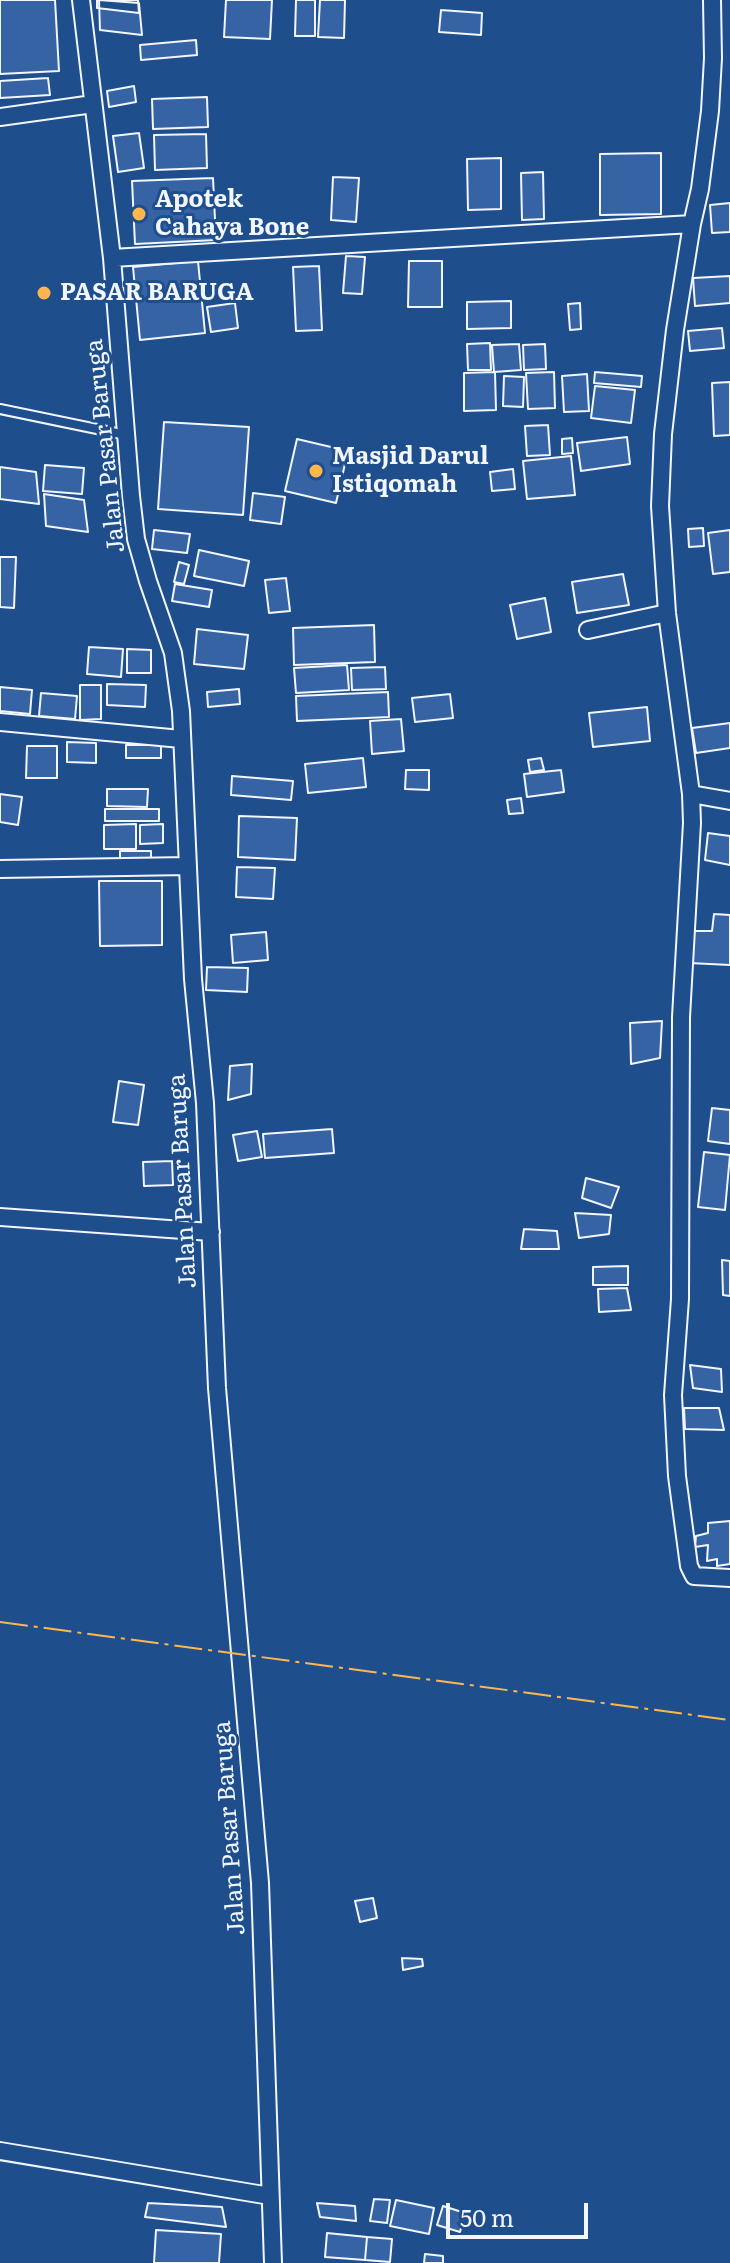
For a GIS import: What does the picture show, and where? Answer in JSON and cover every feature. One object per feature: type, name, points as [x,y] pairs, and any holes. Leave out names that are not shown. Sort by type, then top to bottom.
[{"type":"street","name":"Jalan Pasar Baruga","points":[[81,0],[112,258],[136,539],[173,653],[181,711],[193,979],[205,1103],[218,1403],[260,1883],[273,2263]]},
{"type":"street","points":[[712,0],[710,111],[700,189],[675,330],[663,434],[660,506],[662,570],[691,794],[692,823],[681,1017],[680,1299],[673,1395],[677,1476],[691,1571],[694,1576],[730,1578]]},
{"type":"street","points":[[0,117],[93,104]]},
{"type":"street","points":[[112,258],[692,224]]},
{"type":"street","points":[[588,630],[667,613]]},
{"type":"street","points":[[0,722],[181,739]]},
{"type":"street","points":[[691,794],[730,801]]},
{"type":"street","points":[[0,869],[188,866]]},
{"type":"street","points":[[0,1217],[211,1232]]},
{"type":"street","points":[[0,2151],[270,2196]]},
{"type":"lane","points":[[0,409],[126,435]]},
{"type":"building","points":[[0,0],[55,0],[59,71],[0,74]]},
{"type":"building","points":[[97,0],[138,0],[139,13],[97,8]]},
{"type":"building","points":[[99,0],[139,3],[142,35],[100,30]]},
{"type":"building","points":[[226,0],[272,0],[270,39],[224,37]]},
{"type":"building","points":[[296,0],[315,0],[315,36],[295,36]]},
{"type":"building","points":[[320,0],[345,0],[344,38],[318,37]]},
{"type":"building","points":[[441,10],[482,13],[481,35],[439,32]]},
{"type":"building","points":[[196,40],[197,55],[141,60],[140,45]]},
{"type":"building","points":[[48,78],[50,95],[0,98],[0,81]]},
{"type":"building","points":[[134,86],[136,102],[109,107],[107,91]]},
{"type":"building","points":[[207,97],[208,127],[153,129],[152,99]]},
{"type":"building","points":[[139,133],[144,168],[118,172],[113,136]]},
{"type":"building","points":[[206,134],[207,168],[155,170],[154,135]]},
{"type":"building","points":[[661,153],[661,214],[600,215],[600,154]]},
{"type":"building","points":[[501,158],[501,209],[468,210],[467,159]]},
{"type":"building","points":[[543,172],[544,219],[522,220],[521,173]]},
{"type":"building","points":[[333,177],[359,178],[356,222],[331,220]]},
{"type":"building","points":[[213,178],[216,240],[135,244],[132,181]]},
{"type":"building","points":[[730,203],[730,232],[712,233],[710,205]]},
{"type":"building","points":[[346,256],[365,257],[362,294],[343,293]]},
{"type":"building","points":[[198,261],[205,333],[140,340],[133,267]]},
{"type":"building","points":[[409,261],[442,261],[442,307],[408,307]]},
{"type":"building","points":[[319,266],[322,330],[296,331],[293,267]]},
{"type":"building","points":[[730,276],[730,303],[695,306],[693,278]]},
{"type":"building","points":[[511,301],[511,328],[467,329],[467,302]]},
{"type":"building","points":[[235,303],[238,328],[211,332],[207,307]]},
{"type":"building","points":[[580,303],[581,329],[570,330],[568,304]]},
{"type":"building","points":[[722,328],[724,348],[690,351],[688,331]]},
{"type":"building","points":[[490,343],[491,370],[468,370],[467,344]]},
{"type":"building","points":[[519,344],[521,370],[494,372],[492,345]]},
{"type":"building","points":[[545,344],[546,369],[524,370],[523,345]]},
{"type":"building","points":[[495,372],[496,410],[464,411],[464,373]]},
{"type":"building","points":[[554,372],[555,408],[528,409],[526,373]]},
{"type":"building","points":[[595,372],[642,376],[641,387],[594,383]]},
{"type":"building","points":[[587,374],[589,411],[564,412],[562,376]]},
{"type":"building","points":[[504,376],[524,377],[523,407],[503,406]]},
{"type":"building","points":[[730,382],[730,435],[714,436],[712,383]]},
{"type":"building","points":[[595,386],[635,390],[631,423],[591,418]]},
{"type":"building","points":[[164,422],[249,427],[243,515],[158,509]]},
{"type":"building","points":[[548,425],[550,455],[527,456],[525,426]]},
{"type":"building","points":[[627,437],[630,464],[581,471],[577,443]]},
{"type":"building","points":[[572,438],[573,453],[562,454],[562,439]]},
{"type":"building","name":"Masjid Darul Istiqomah","points":[[297,439],[348,451],[336,503],[285,491]]},
{"type":"building","points":[[571,456],[575,495],[527,499],[523,461]]},
{"type":"building","points":[[45,465],[84,468],[82,494],[43,491]]},
{"type":"building","points":[[0,467],[36,472],[39,504],[0,499]]},
{"type":"building","points":[[513,469],[515,489],[492,491],[490,472]]},
{"type":"building","points":[[253,493],[285,497],[281,524],[250,520]]},
{"type":"building","points":[[44,494],[84,500],[88,532],[46,526]]},
{"type":"building","points":[[703,528],[704,546],[689,547],[688,529]]},
{"type":"building","points":[[154,530],[190,534],[187,553],[152,549]]},
{"type":"building","points":[[730,530],[730,572],[713,574],[708,533]]},
{"type":"building","points":[[199,550],[249,561],[244,586],[194,576]]},
{"type":"building","points":[[0,557],[16,557],[14,608],[0,607]]},
{"type":"building","points":[[179,562],[189,565],[184,584],[174,582]]},
{"type":"building","points":[[623,574],[629,605],[577,613],[572,582]]},
{"type":"building","points":[[286,578],[290,611],[269,613],[265,580]]},
{"type":"building","points":[[175,584],[212,590],[209,607],[172,601]]},
{"type":"building","points":[[545,598],[551,632],[517,639],[510,605]]},
{"type":"building","points":[[374,625],[375,662],[294,665],[293,628]]},
{"type":"building","points":[[197,629],[248,635],[244,669],[194,664]]},
{"type":"building","points":[[89,647],[123,649],[121,677],[87,674]]},
{"type":"building","points":[[127,649],[151,650],[151,673],[127,673]]},
{"type":"building","points":[[347,665],[349,690],[296,693],[294,668]]},
{"type":"building","points":[[385,667],[386,689],[352,690],[351,668]]},
{"type":"building","points":[[107,684],[146,685],[145,707],[107,705]]},
{"type":"building","points":[[80,685],[101,685],[101,719],[80,720]]},
{"type":"building","points":[[0,687],[32,690],[30,714],[0,711]]},
{"type":"building","points":[[239,689],[240,704],[208,707],[207,692]]},
{"type":"building","points":[[388,692],[389,717],[297,721],[296,696]]},
{"type":"building","points":[[41,693],[77,696],[75,719],[39,716]]},
{"type":"building","points":[[450,694],[453,718],[415,722],[412,698]]},
{"type":"building","points":[[647,707],[650,741],[593,747],[589,713]]},
{"type":"building","points":[[401,719],[404,751],[372,754],[370,721]]},
{"type":"building","points":[[730,723],[730,748],[696,753],[692,728]]},
{"type":"building","points":[[67,742],[96,743],[96,763],[67,762]]},
{"type":"building","points":[[126,745],[161,745],[161,758],[126,758]]},
{"type":"building","points":[[27,746],[57,746],[57,778],[26,778]]},
{"type":"building","points":[[363,758],[366,787],[308,793],[305,764]]},
{"type":"building","points":[[541,758],[544,770],[530,772],[528,760]]},
{"type":"building","points":[[406,770],[429,770],[429,790],[405,789]]},
{"type":"building","points":[[561,770],[564,792],[527,797],[524,774]]},
{"type":"building","points":[[232,776],[293,781],[291,800],[231,795]]},
{"type":"building","points":[[107,789],[148,789],[147,807],[107,806]]},
{"type":"building","points":[[0,794],[22,797],[18,825],[0,822]]},
{"type":"building","points":[[521,798],[523,813],[509,814],[507,800]]},
{"type":"building","points":[[105,809],[159,809],[159,821],[105,821]]},
{"type":"building","points":[[239,816],[297,818],[295,860],[238,857]]},
{"type":"building","points":[[136,824],[136,849],[104,849],[104,825]]},
{"type":"building","points":[[163,824],[163,843],[140,844],[140,825]]},
{"type":"building","points":[[708,833],[730,836],[730,865],[705,860]]},
{"type":"building","points":[[120,851],[151,851],[151,859],[120,859]]},
{"type":"building","points":[[237,867],[275,868],[273,899],[236,897]]},
{"type":"building","points":[[99,881],[162,881],[162,945],[100,946]]},
{"type":"building","points":[[714,914],[730,915],[730,965],[689,963],[691,931],[712,931]]},
{"type":"building","points":[[266,932],[268,960],[233,963],[231,935]]},
{"type":"building","points":[[207,967],[248,968],[247,992],[206,990]]},
{"type":"building","points":[[662,1021],[660,1058],[631,1064],[630,1023]]},
{"type":"building","points":[[252,1064],[251,1094],[228,1100],[230,1066]]},
{"type":"building","points":[[119,1081],[144,1085],[138,1125],[113,1122]]},
{"type":"building","points":[[712,1108],[730,1110],[730,1144],[708,1141]]},
{"type":"building","points":[[332,1129],[334,1153],[265,1158],[263,1134]]},
{"type":"building","points":[[257,1131],[262,1157],[238,1161],[233,1135]]},
{"type":"building","points":[[704,1152],[730,1155],[725,1210],[698,1207]]},
{"type":"building","points":[[172,1161],[173,1185],[144,1186],[143,1162]]},
{"type":"building","points":[[586,1178],[619,1187],[611,1208],[582,1198]]},
{"type":"building","points":[[575,1213],[611,1215],[609,1234],[579,1238]]},
{"type":"building","points":[[524,1229],[557,1231],[559,1249],[521,1249]]},
{"type":"building","points":[[722,1260],[730,1261],[730,1296],[723,1295]]},
{"type":"building","points":[[628,1266],[628,1285],[593,1285],[593,1267]]},
{"type":"building","points":[[627,1288],[631,1310],[599,1312],[598,1289]]},
{"type":"building","points":[[690,1365],[721,1369],[722,1392],[693,1388]]},
{"type":"building","points":[[684,1408],[719,1408],[724,1430],[685,1429]]},
{"type":"building","points":[[730,1521],[730,1564],[717,1566],[717,1559],[707,1561],[708,1545],[695,1547],[696,1536],[708,1533],[708,1523]]},
{"type":"building","points":[[373,1898],[377,1918],[360,1922],[355,1901]]},
{"type":"building","points":[[402,1958],[422,1959],[423,1966],[403,1970]]},
{"type":"building","points":[[374,2199],[390,2200],[387,2223],[370,2221]]},
{"type":"building","points":[[396,2200],[434,2208],[429,2234],[390,2226]]},
{"type":"building","points":[[148,2203],[222,2207],[226,2227],[145,2217]]},
{"type":"building","points":[[317,2203],[355,2206],[356,2221],[320,2217]]},
{"type":"building","points":[[443,2206],[465,2213],[460,2232],[437,2225]]},
{"type":"building","points":[[156,2230],[221,2234],[219,2263],[154,2263]]},
{"type":"building","points":[[327,2233],[367,2237],[365,2260],[325,2257]]},
{"type":"building","points":[[367,2237],[392,2239],[390,2262],[365,2260]]},
{"type":"building","points":[[425,2254],[443,2256],[443,2263],[424,2263]]},
{"type":"power","points":[[0,1622],[730,1720]]},
{"type":"place","name":"Apotek Cahaya Bone","points":[[139,214]]},
{"type":"place","name":"PASAR BARUGA","points":[[44,293]]},
{"type":"place","name":"Masjid Darul Istiqomah","points":[[316,471]]}]
